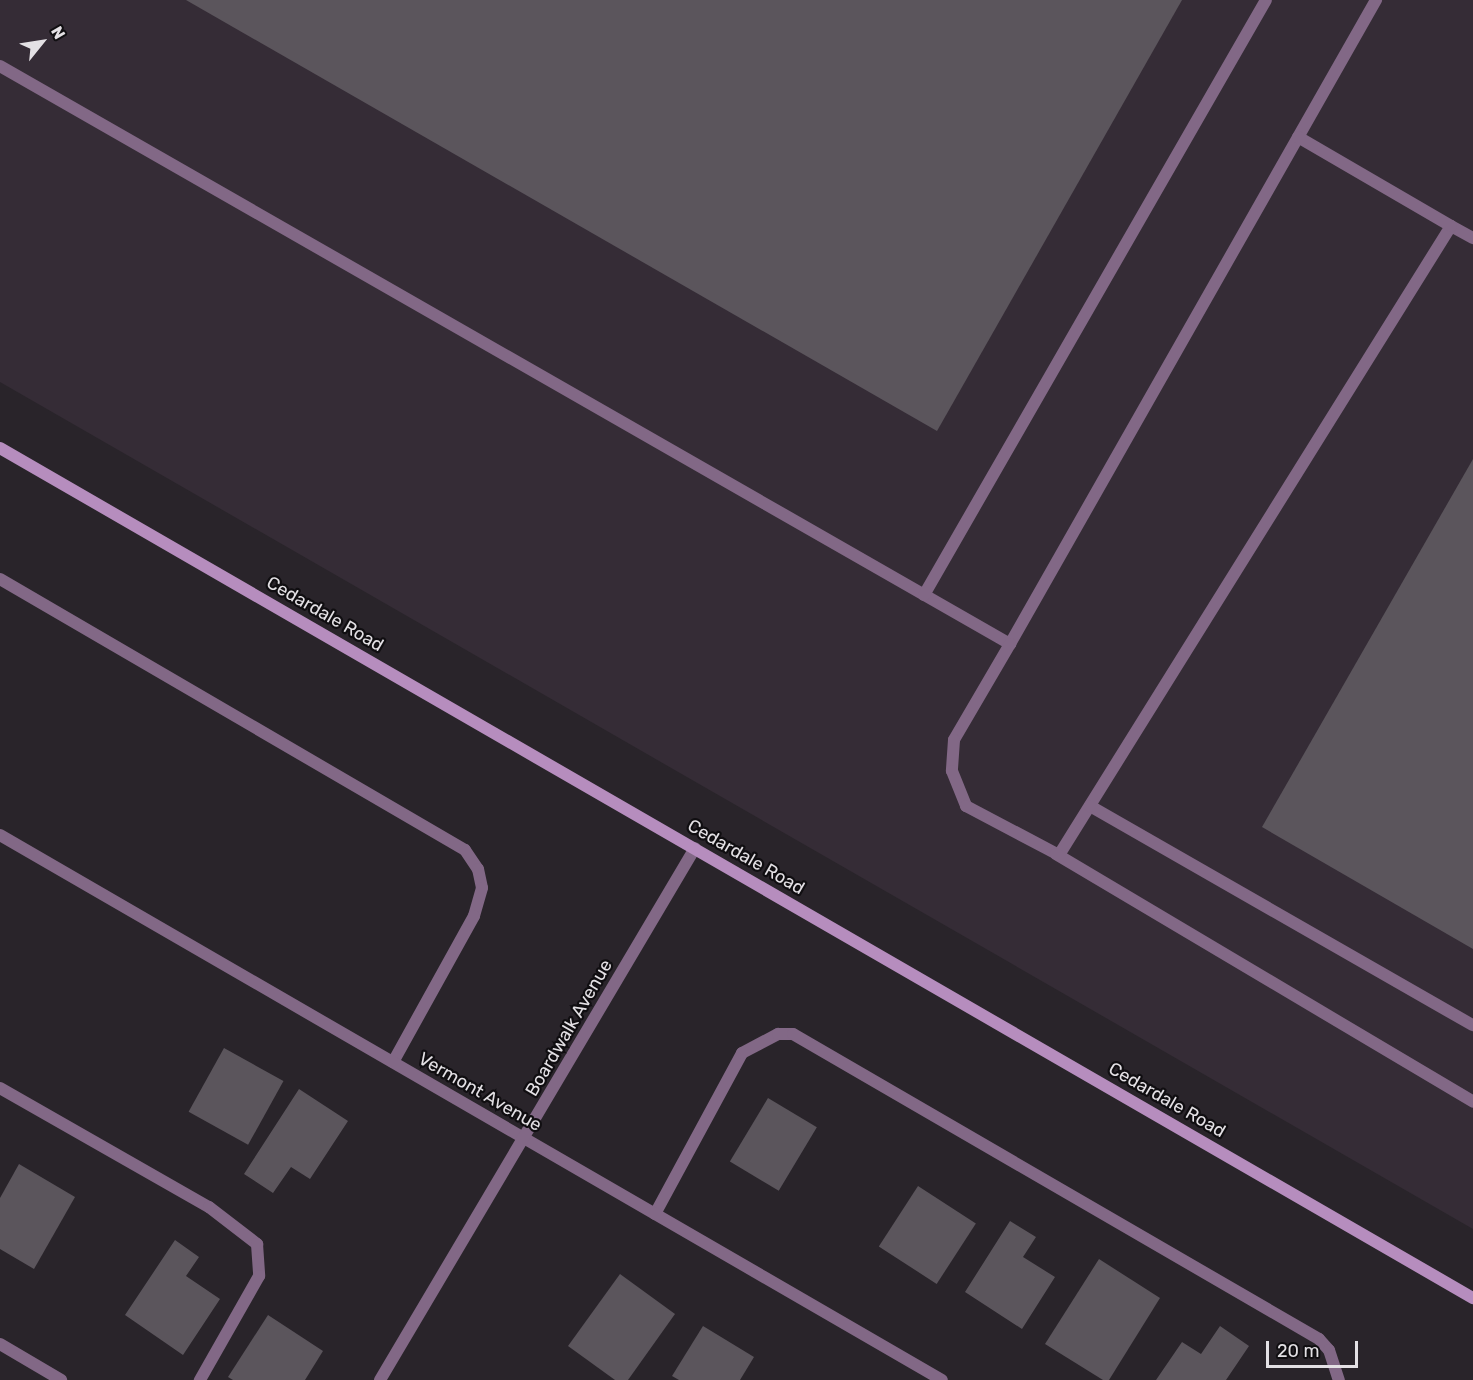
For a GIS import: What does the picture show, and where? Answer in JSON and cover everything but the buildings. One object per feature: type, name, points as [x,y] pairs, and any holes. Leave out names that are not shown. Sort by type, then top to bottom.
[{"type":"street","points":[[924,595],[1266,0]]},
{"type":"street","points":[[1376,0],[954,740],[952,771],[966,806],[1056,854],[1473,1102]]},
{"type":"street","points":[[0,66],[1010,644]]},
{"type":"street","points":[[1298,137],[1473,238]]},
{"type":"street","points":[[1056,854],[1059,855],[1090,806],[1451,226]]},
{"type":"street","name":"Cedardale Road","points":[[0,448],[1473,1298]]},
{"type":"street","points":[[0,579],[465,850],[478,869],[482,888],[474,916],[393,1062]]},
{"type":"street","points":[[1090,806],[1473,1025]]},
{"type":"street","name":"Vermont Avenue","points":[[0,835],[942,1380]]},
{"type":"street","name":"Boardwalk Avenue","points":[[380,1380],[525,1139],[695,848]]},
{"type":"street","points":[[655,1214],[742,1053],[778,1034],[793,1034],[1319,1339],[1329,1350],[1339,1380]]},
{"type":"street","points":[[0,1088],[208,1207],[256,1244],[259,1276],[200,1380]]},
{"type":"street","points":[[0,1344],[62,1380]]},
{"type":"shaded area","points":[[0,0],[1473,0],[1473,1229],[0,382]]}]
